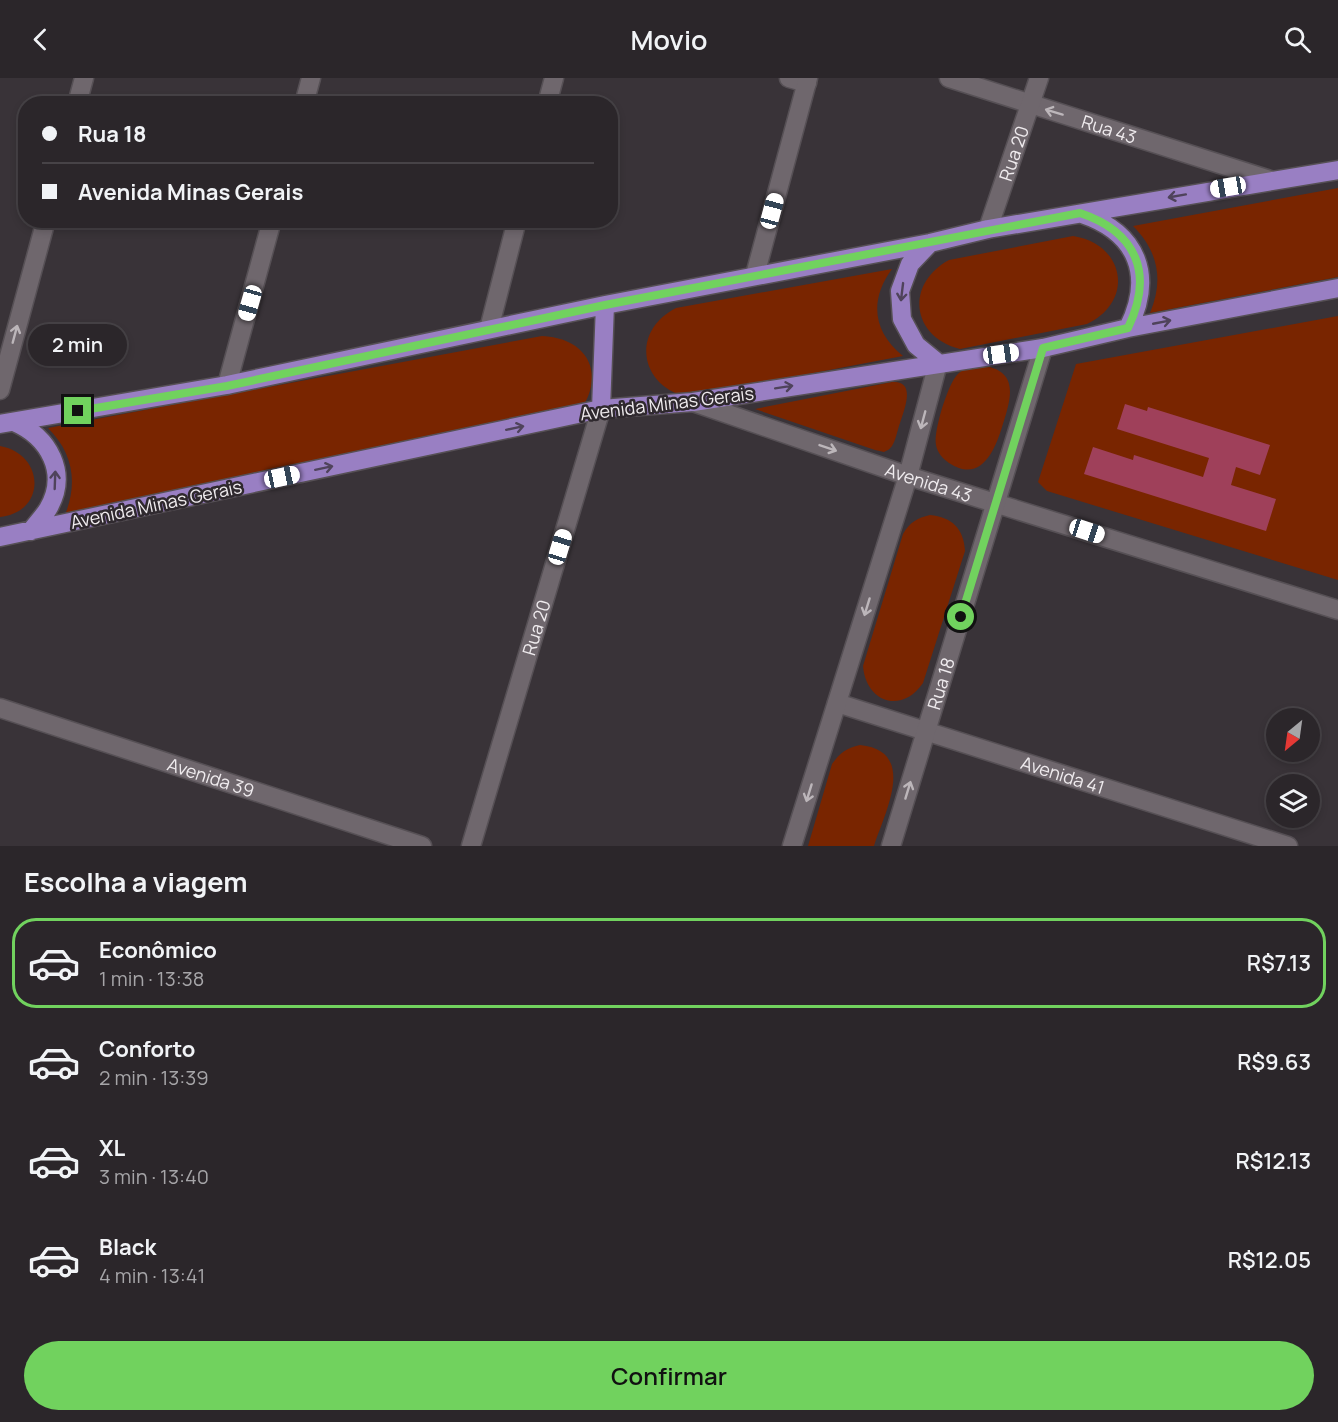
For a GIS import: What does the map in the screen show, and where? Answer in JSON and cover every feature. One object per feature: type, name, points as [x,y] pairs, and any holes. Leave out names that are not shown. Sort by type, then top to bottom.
[{"type":"main road","points":[[7,423],[227,386],[605,305],[988,230],[1338,170]]},
{"type":"main road","points":[[1080,213],[1100,220],[1118,232],[1131,248],[1139,268],[1141,289],[1137,309],[1128,328]]},
{"type":"main road","points":[[930,243],[910,264],[900,291],[902,319],[915,345],[938,363]]},
{"type":"main road","name":"Avenida Minas Gerais","points":[[0,537],[601,409],[693,402],[1043,348],[1128,328],[1338,288]]},
{"type":"main road","points":[[601,409],[605,305]]},
{"type":"main road","points":[[7,423],[26,427],[46,445],[56,470],[56,484],[48,510],[31,531]]},
{"type":"street","points":[[79,96],[84,78]]},
{"type":"street","points":[[306,96],[311,78]]},
{"type":"street","points":[[549,96],[554,78]]},
{"type":"street","points":[[756,275],[807,80],[789,78]]},
{"type":"street","name":"Rua 43","points":[[949,78],[1270,180]]},
{"type":"street","name":"Rua 20","points":[[988,230],[1039,78]]},
{"type":"street","points":[[0,390],[44,228]]},
{"type":"street","points":[[227,386],[270,228]]},
{"type":"street","points":[[489,329],[515,228]]},
{"type":"street","name":"Rua 18","points":[[891,846],[1043,348]]},
{"type":"street","points":[[792,846],[908,476],[938,363]]},
{"type":"street","name":"Avenida 43","points":[[693,402],[908,476],[1338,610]]},
{"type":"street","name":"Rua 20","points":[[471,846],[601,409]]},
{"type":"street","name":"Avenida 41","points":[[837,703],[1288,846]]},
{"type":"street","name":"Avenida 39","points":[[0,708],[422,846]]},
{"type":"shaded area","points":[[1338,188],[1338,277],[1150,313],[1157,289],[1156,266],[1148,246],[1133,226]]},
{"type":"shaded area","points":[[1073,236],[1091,241],[1104,250],[1113,261],[1118,274],[1117,288],[1112,302],[1102,314],[1087,324],[960,349],[944,343],[931,333],[923,322],[920,296],[925,282],[935,270],[949,260]]},
{"type":"shaded area","points":[[892,269],[880,292],[877,304],[878,315],[885,337],[903,356],[687,397],[671,391],[651,370],[647,357],[647,343],[652,330],[662,318],[676,308]]},
{"type":"shaded area","points":[[1338,316],[1338,580],[1047,491],[1038,482],[1076,364]]},
{"type":"shaded area","points":[[542,336],[558,338],[571,343],[588,360],[592,372],[592,384],[580,411],[65,515],[71,491],[71,468],[63,448],[48,428]]},
{"type":"shaded area","points":[[978,365],[1001,372],[1007,378],[1010,395],[999,436],[991,454],[978,467],[960,468],[947,461],[939,453],[936,445],[937,430],[953,380],[961,371]]},
{"type":"shaded area","points":[[892,382],[904,386],[907,397],[895,441],[884,452],[755,409]]},
{"type":"shaded area","points":[[0,446],[15,451],[26,460],[32,471],[34,483],[33,494],[26,505],[15,513],[0,517]]},
{"type":"shaded area","points":[[930,515],[945,518],[959,530],[965,551],[923,683],[915,693],[905,699],[886,700],[871,689],[863,666],[903,534],[914,521]]},
{"type":"shaded area","points":[[860,745],[878,750],[888,759],[893,771],[890,801],[874,846],[808,846],[832,764],[844,751]]},
{"type":"building","points":[[1125,404],[1147,411],[1148,407],[1270,445],[1260,475],[1236,467],[1231,485],[1276,499],[1266,531],[1084,474],[1093,447],[1133,460],[1134,455],[1203,477],[1209,458],[1117,429]]},
{"type":"route","points":[[78,411],[227,386],[605,305],[1080,213],[1100,220],[1118,232],[1131,248],[1139,268],[1141,289],[1137,309],[1128,328],[1043,348],[961,617]]}]
